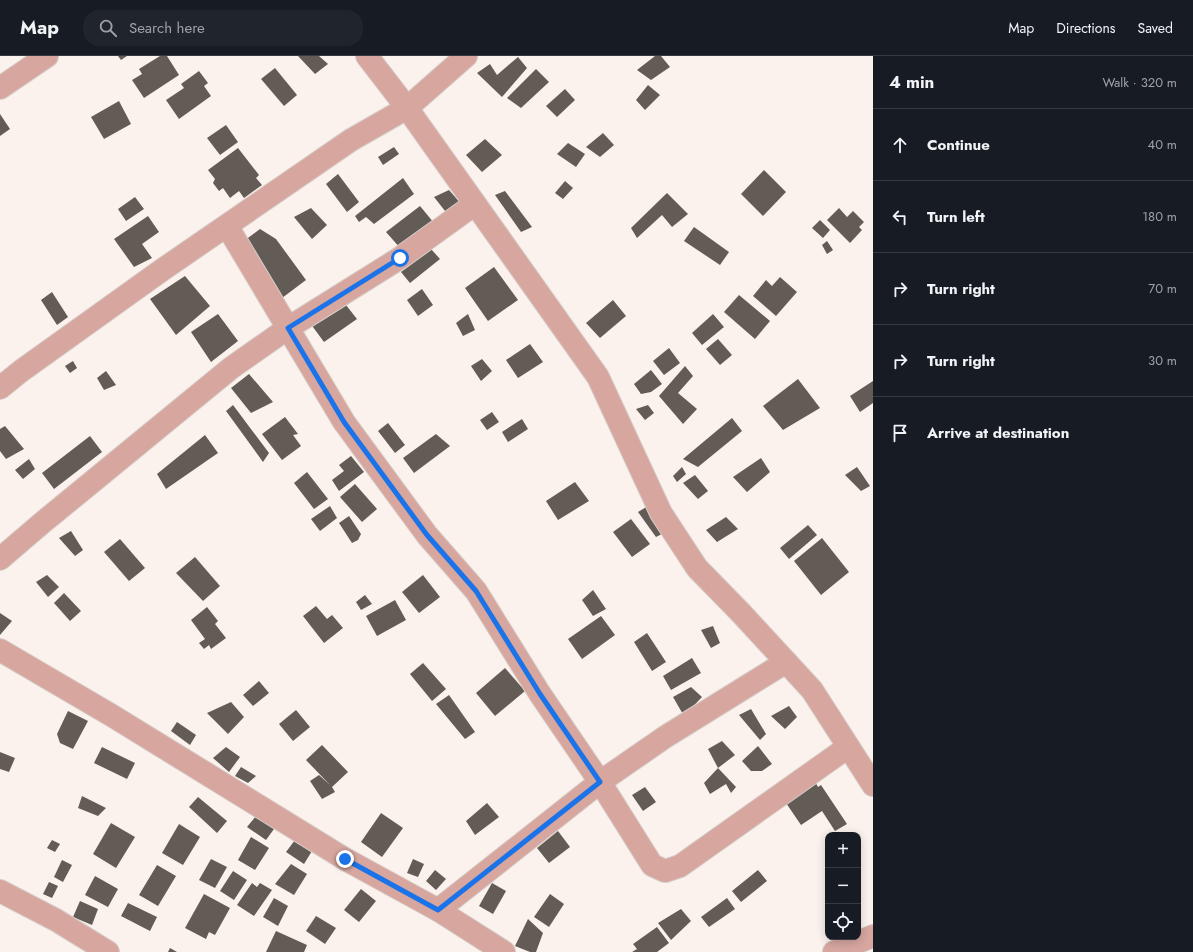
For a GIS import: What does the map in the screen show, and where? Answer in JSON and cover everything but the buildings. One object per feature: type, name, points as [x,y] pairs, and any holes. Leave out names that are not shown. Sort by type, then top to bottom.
[{"type":"street","points":[[2,80],[47,56]]},
{"type":"street","points":[[367,56],[407,108],[598,377],[661,513],[697,568],[812,690],[873,785]]},
{"type":"street","points":[[0,388],[21,371],[162,270],[351,140],[407,108],[466,56]]},
{"type":"street","points":[[0,559],[231,368],[288,328],[400,258],[475,204]]},
{"type":"street","points":[[227,226],[344,422],[427,535],[476,591],[540,694],[600,782],[652,865],[665,871],[680,866],[848,747]]},
{"type":"street","points":[[0,650],[111,715],[345,859],[438,910],[504,952]]},
{"type":"street","points":[[438,910],[600,782],[665,737],[786,662]]},
{"type":"street","points":[[0,891],[56,920],[108,952]]},
{"type":"street","points":[[834,952],[873,936]]},
{"type":"route","points":[[345,859],[438,910],[600,782],[540,694],[476,591],[427,535],[344,422],[288,328],[400,258]]}]
